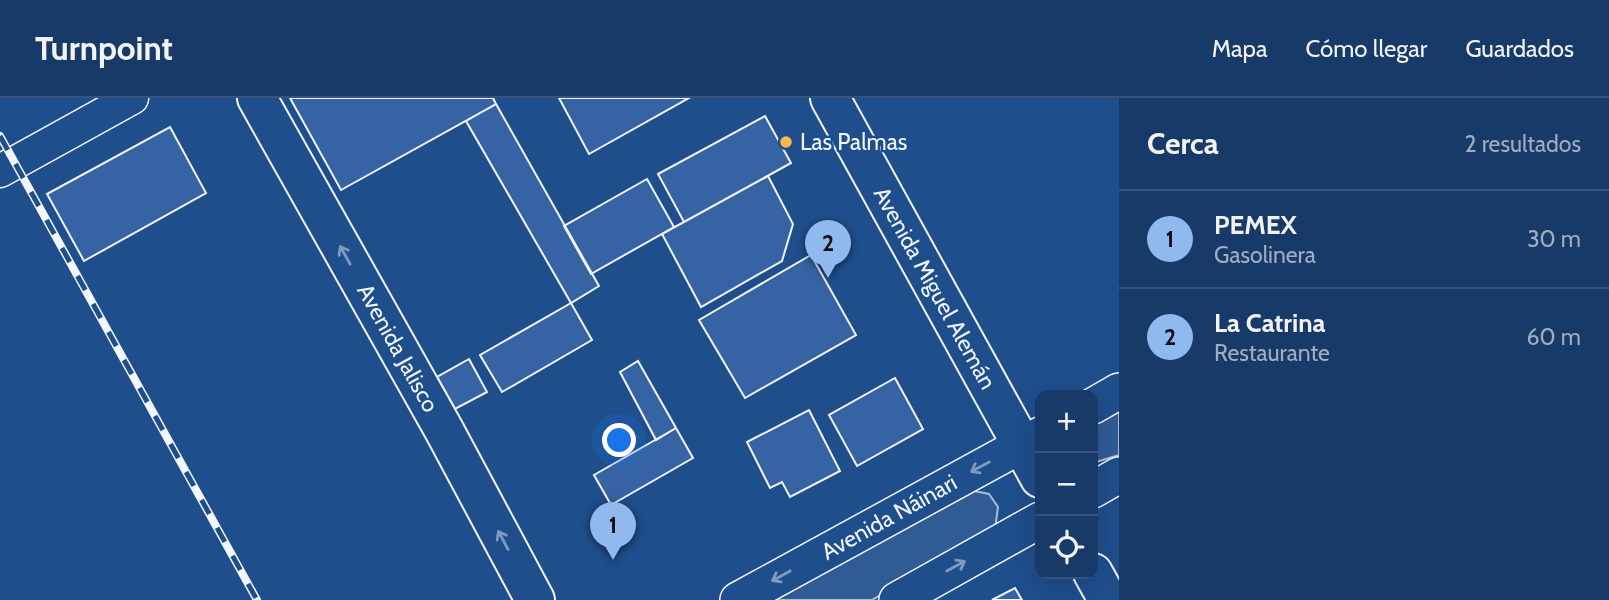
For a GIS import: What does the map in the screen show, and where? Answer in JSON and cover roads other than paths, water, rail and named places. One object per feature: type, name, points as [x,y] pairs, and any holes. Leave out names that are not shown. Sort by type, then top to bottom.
[{"type":"main road","name":"Avenida Jalisco","points":[[257,98],[444,430],[535,600]]},
{"type":"main road","name":"Avenida Miguel Alemán","points":[[830,98],[1031,440]]},
{"type":"main road","points":[[1098,403],[1119,391]]},
{"type":"main road","name":"Avenida Náinari","points":[[738,600],[1031,440]]},
{"type":"main road","points":[[1098,487],[1119,475]]},
{"type":"main road","points":[[897,600],[1035,523]]},
{"type":"main road","points":[[1096,579],[1108,600]]},
{"type":"street","points":[[0,171],[132,98]]},
{"type":"railway","points":[[0,136],[257,600]]},
{"type":"place","name":"Las Palmas","points":[[786,142]]},
{"type":"place","name":"La Catrina","points":[[828,278]]},
{"type":"place","name":"PEMEX","points":[[613,560]]}]
